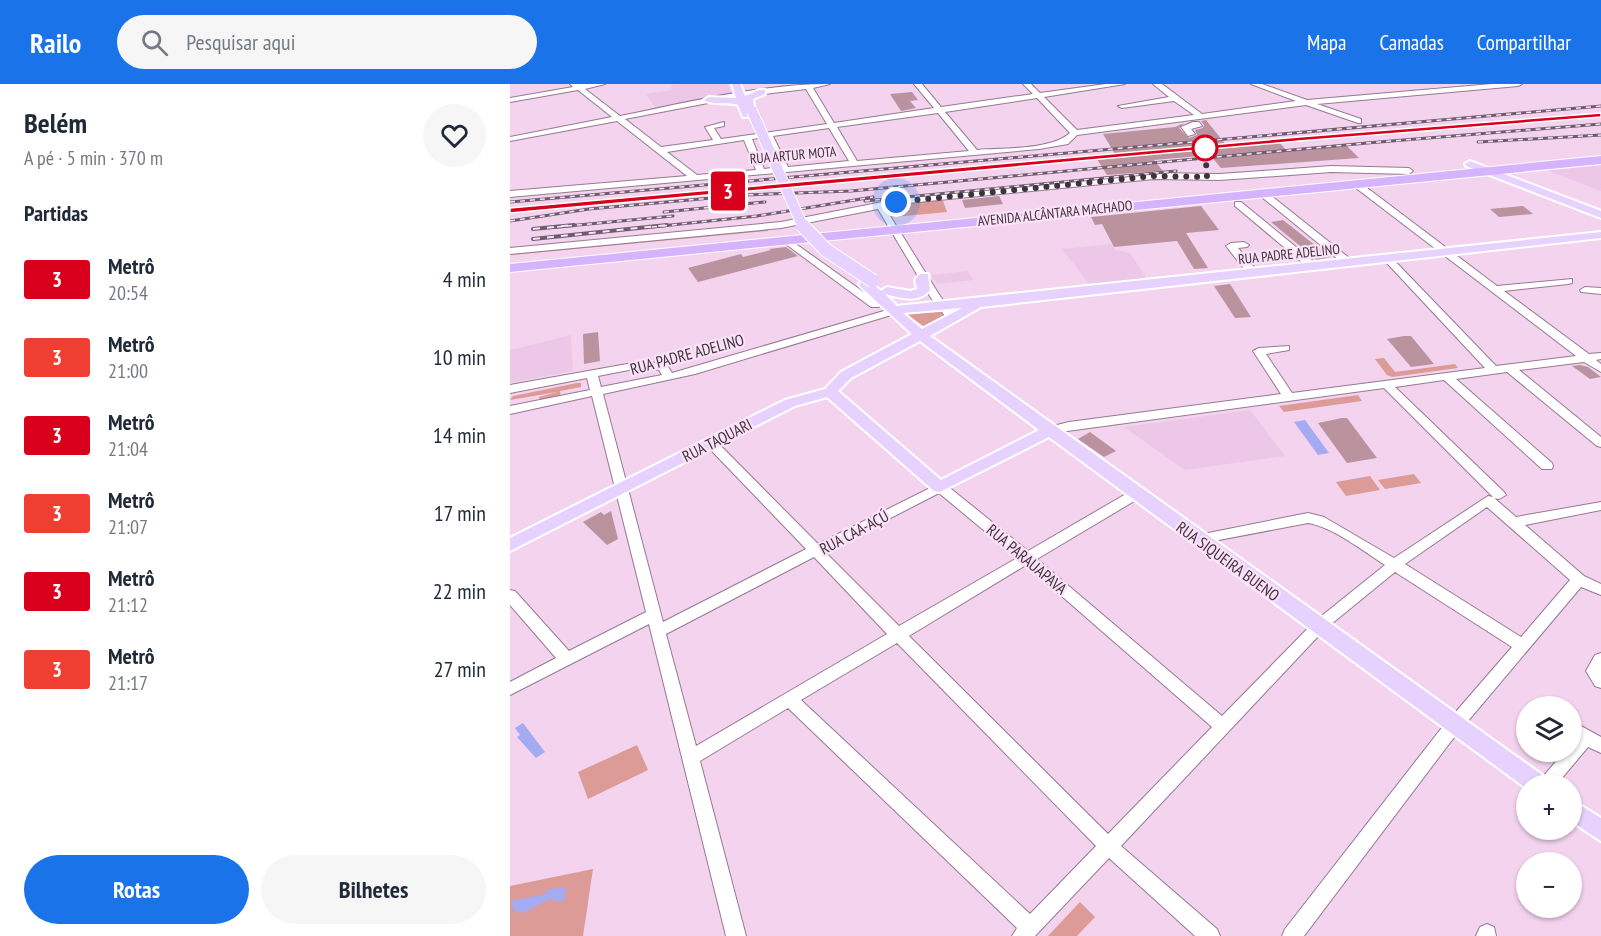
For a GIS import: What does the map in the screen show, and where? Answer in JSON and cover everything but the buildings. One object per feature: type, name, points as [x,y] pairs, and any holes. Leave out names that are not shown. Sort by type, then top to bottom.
[{"type":"highway","name":"AVENIDA ALCÂNTARA MACHADO","points":[[510,268],[786,240],[891,225],[1601,152]]},
{"type":"highway","name":"AVENIDA ALCÂNTARA MACHADO","points":[[510,259],[1601,160]]},
{"type":"main road","points":[[742,94],[762,92]]},
{"type":"main road","points":[[710,100],[730,99],[742,94],[762,92]]},
{"type":"main road","points":[[742,94],[794,224],[812,246],[869,283],[891,294],[925,306]]},
{"type":"main road","points":[[1470,164],[1601,215]]},
{"type":"main road","name":"RUA PADRE ADELINO","points":[[925,306],[981,303],[1601,235]]},
{"type":"main road","points":[[891,294],[901,296],[919,294],[924,290],[921,280],[924,277]]},
{"type":"main road","name":"RUA SIQUEIRA BUENO","points":[[869,283],[898,316],[921,336],[1523,774]]},
{"type":"main road","name":"RUA TAQUARI","points":[[510,544],[790,403],[830,392],[840,379],[981,303]]},
{"type":"main road","points":[[898,316],[925,306]]},
{"type":"main road","name":"RUA PARAUAPAVA","points":[[830,392],[940,487]]},
{"type":"main road","name":"RUA CAA-AÇÚ","points":[[940,487],[1049,431]]},
{"type":"main road","points":[[1582,817],[1601,831]]},
{"type":"street","points":[[510,100],[576,86],[601,84]]},
{"type":"street","points":[[762,92],[826,84]]},
{"type":"street","points":[[918,84],[975,153]]},
{"type":"street","points":[[1027,84],[1075,133]]},
{"type":"street","points":[[660,150],[1121,84]]},
{"type":"street","points":[[1157,84],[1196,118],[1198,126],[1185,127],[1191,134]]},
{"type":"street","points":[[1256,84],[1358,120]]},
{"type":"street","points":[[1423,84],[1433,92]]},
{"type":"street","name":"RUA ARTUR MOTA","points":[[510,194],[975,153],[1065,142],[1075,133],[1308,102],[1518,84]]},
{"type":"street","points":[[807,85],[854,163]]},
{"type":"street","points":[[576,86],[696,178]]},
{"type":"street","points":[[1122,106],[1176,99]]},
{"type":"street","points":[[510,139],[710,100]]},
{"type":"street","points":[[718,141],[709,127],[721,124]]},
{"type":"street","points":[[768,134],[784,170]]},
{"type":"street","points":[[747,137],[761,172]]},
{"type":"street","name":"AVENIDA ALCÂNTARA MACHADO","points":[[510,251],[781,225],[924,198],[1154,176],[1220,177],[1331,170],[1409,171]]},
{"type":"street","points":[[1355,183],[1601,369]]},
{"type":"street","points":[[1261,192],[1349,263]]},
{"type":"street","points":[[883,204],[882,211],[953,319]]},
{"type":"street","points":[[1238,204],[1314,267]]},
{"type":"street","points":[[786,240],[875,305]]},
{"type":"street","points":[[1244,245],[1232,246],[1253,273]]},
{"type":"street","points":[[1387,258],[1493,370]]},
{"type":"street","points":[[1494,289],[1568,281]]},
{"type":"street","points":[[1585,290],[1601,291]]},
{"type":"street","name":"RUA PADRE ADELINO","points":[[510,410],[669,377],[871,318],[898,316]]},
{"type":"street","points":[[1285,348],[1259,351],[1289,397]]},
{"type":"street","points":[[1049,431],[1069,426],[1601,356]]},
{"type":"street","points":[[510,389],[653,364],[663,367],[669,377]]},
{"type":"street","points":[[1509,368],[1601,443]]},
{"type":"street","points":[[592,374],[736,936]]},
{"type":"street","points":[[1446,376],[1547,466]]},
{"type":"street","points":[[1386,384],[1499,495]]},
{"type":"street","points":[[711,443],[897,635],[1109,847],[1210,936]]},
{"type":"street","name":"RUA CAA-AÇÚ","points":[[510,689],[567,660],[816,552],[940,487]]},
{"type":"street","name":"RUA PARAUAPAVA","points":[[940,487],[1028,558],[1223,727]]},
{"type":"street","points":[[691,757],[1136,494]]},
{"type":"street","points":[[790,699],[1026,932],[1319,626],[1394,565],[1488,500],[1579,580],[1601,590]]},
{"type":"street","points":[[1513,522],[1601,506]]},
{"type":"street","points":[[1198,539],[1308,518],[1330,524],[1523,646]]},
{"type":"street","points":[[1292,936],[1455,725],[1579,580]]},
{"type":"street","points":[[510,595],[567,660]]},
{"type":"street","points":[[1601,659],[1594,671],[1601,682]]},
{"type":"street","points":[[1555,774],[1586,737]]},
{"type":"shaded area","points":[[727,84],[733,93],[655,108],[646,94],[672,90],[671,85]]},
{"type":"shaded area","points":[[1601,164],[1601,191],[1544,169]]},
{"type":"shaded area","points":[[942,198],[947,212],[893,217],[888,211],[889,208],[899,203]]},
{"type":"shaded area","points":[[768,228],[768,231],[511,255],[512,253]]},
{"type":"shaded area","points":[[1112,244],[1115,250],[1130,253],[1147,279],[1091,286],[1062,249]]},
{"type":"shaded area","points":[[968,271],[973,280],[937,284],[931,275]]},
{"type":"shaded area","points":[[914,310],[941,311],[946,318],[925,327],[906,314]]},
{"type":"shaded area","points":[[571,335],[573,371],[510,383],[510,350]]},
{"type":"shaded area","points":[[1384,358],[1395,372],[1455,364],[1458,368],[1392,377],[1387,375],[1375,359]]},
{"type":"shaded area","points":[[581,383],[581,387],[560,391],[561,398],[539,403],[539,397],[557,392],[510,400],[513,396]]},
{"type":"shaded area","points":[[1358,395],[1362,401],[1284,412],[1279,406]]},
{"type":"shaded area","points":[[1250,410],[1285,456],[1185,470],[1124,427]]},
{"type":"shaded area","points":[[1414,474],[1421,483],[1385,489],[1378,480]]},
{"type":"shaded area","points":[[1370,476],[1380,490],[1346,496],[1336,482]]},
{"type":"shaded area","points":[[637,745],[648,770],[588,799],[578,772]]},
{"type":"shaded area","points":[[593,869],[583,936],[510,936],[510,886]]},
{"type":"shaded area","points":[[1080,902],[1095,917],[1077,936],[1048,936]]},
{"type":"water","points":[[1305,420],[1329,453],[1318,455],[1294,422]]},
{"type":"water","points":[[523,723],[545,752],[536,758],[517,737],[520,735],[515,728]]},
{"type":"water","points":[[566,887],[565,900],[558,902],[550,899],[523,913],[514,911],[511,901],[546,894],[546,890]]},
{"type":"railway","points":[[510,202],[1601,106]]},
{"type":"railway","points":[[1574,118],[1601,115]]},
{"type":"railway","points":[[510,221],[589,209],[745,195],[851,191],[1367,143],[1601,124]]},
{"type":"railway","points":[[1478,142],[1601,135]]},
{"type":"railway","points":[[865,201],[1176,171]]},
{"type":"railway","points":[[652,227],[757,216],[873,197]]},
{"type":"railway","points":[[664,212],[765,202]]},
{"type":"railway","points":[[557,227],[673,216]]},
{"type":"railway","points":[[533,229],[574,225]]},
{"type":"railway","points":[[533,239],[667,225]]},
{"type":"metro line","name":"3","points":[[510,210],[1299,139],[1601,115]]},
{"type":"route","points":[[896,202],[1154,176],[1207,177],[1205,148]]}]
